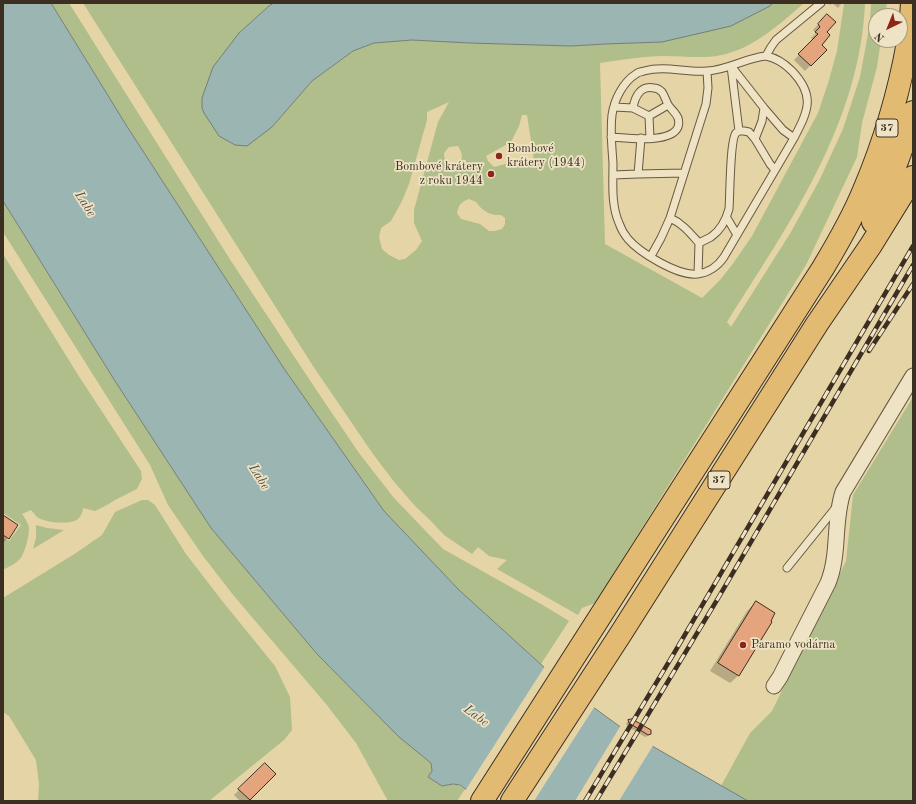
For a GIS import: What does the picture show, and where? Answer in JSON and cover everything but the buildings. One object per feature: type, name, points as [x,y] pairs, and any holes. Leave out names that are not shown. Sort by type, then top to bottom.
[{"type":"main road","name":"37","points":[[482,801],[823,268],[852,216],[864,191],[891,118],[909,41],[912,3]]},
{"type":"main road","name":"37","points":[[512,801],[620,635],[817,324],[865,239],[878,211],[909,128],[913,112]]},
{"type":"main road","points":[[817,324],[871,245],[913,177]]},
{"type":"street","points":[[774,686],[828,583],[832,572],[837,514],[843,492],[913,376]]},
{"type":"lane","points":[[766,56],[770,47],[776,40],[821,3]]},
{"type":"lane","points":[[766,56],[778,60],[800,79],[808,99],[807,112],[794,138],[719,264],[698,274],[689,274],[673,269],[636,247],[622,230],[618,221],[614,202],[612,115],[623,87],[637,73],[660,68],[694,72],[720,70],[731,66],[751,59],[766,56]]},
{"type":"lane","points":[[731,66],[783,130],[794,138]]},
{"type":"lane","points":[[731,66],[739,131]]},
{"type":"lane","points":[[651,256],[662,238],[670,218],[706,104],[708,88],[707,71]]},
{"type":"lane","points":[[612,137],[662,137],[670,135],[679,125],[679,120],[676,114],[668,105],[662,92],[657,88],[645,88],[640,91],[636,96],[632,108]]},
{"type":"lane","points":[[649,116],[668,105]]},
{"type":"lane","points":[[614,107],[632,108],[649,116]]},
{"type":"lane","points":[[755,139],[762,121],[764,108]]},
{"type":"lane","points":[[649,116],[650,138]]},
{"type":"lane","points":[[699,243],[713,236],[727,218],[729,209],[732,148],[736,133],[739,131],[749,132],[775,170]]},
{"type":"lane","points":[[638,174],[641,138]]},
{"type":"lane","points":[[613,175],[684,173]]},
{"type":"lane","points":[[670,218],[678,222],[699,243],[698,274]]},
{"type":"lane","points":[[727,218],[737,235]]},
{"type":"lane","points":[[787,568],[840,501]]},
{"type":"green space","points":[[51,3],[69,3],[231,261],[359,453],[394,498],[443,549],[569,621],[541,664],[459,590],[384,511],[285,370],[128,128]]},
{"type":"green space","points":[[83,3],[274,3],[239,33],[272,127],[312,81],[353,51],[374,43],[412,40],[571,46],[605,44],[770,6],[773,3],[804,3],[786,19],[756,41],[734,52],[708,57],[656,56],[600,63],[605,244],[702,298],[720,280],[752,236],[818,113],[837,51],[843,3],[865,3],[860,47],[850,90],[835,131],[797,210],[727,322],[731,327],[791,232],[819,181],[843,129],[860,77],[868,34],[868,48],[880,48],[877,67],[862,123],[857,157],[806,265],[595,603],[582,608],[578,615],[497,569],[507,560],[489,556],[478,547],[472,554],[444,535],[416,507],[373,454],[313,366]],"holes":[[[449,102],[438,122],[414,210],[414,223],[422,241],[416,250],[405,259],[399,260],[389,255],[382,249],[379,237],[381,228],[391,221],[409,184],[427,120],[427,112]],[[522,115],[527,115],[534,160],[532,165],[505,164],[494,167],[488,161],[486,156],[511,142],[519,126]],[[458,146],[462,157],[456,167],[445,161],[444,153],[449,147]],[[469,199],[476,202],[488,213],[501,215],[505,218],[505,224],[502,229],[489,231],[480,224],[461,219],[457,213],[458,210],[462,202]]]},
{"type":"green space","points":[[871,3],[887,3],[886,8],[871,8]]},
{"type":"green space","points":[[3,201],[115,381],[211,528],[317,654],[399,737],[431,763],[432,771],[428,777],[442,786],[454,784],[465,789],[457,801],[388,801],[356,743],[326,704],[234,596],[203,556],[168,505],[150,465],[3,232]]},
{"type":"green space","points":[[3,254],[80,378],[141,471],[142,479],[137,489],[95,511],[83,508],[80,517],[74,521],[64,523],[46,521],[37,517],[31,510],[22,514],[28,523],[29,529],[25,549],[19,560],[3,570],[3,537],[9,541],[21,525],[3,513]]},
{"type":"green space","points":[[913,397],[913,801],[748,801],[721,786],[750,733],[772,711],[846,561],[853,495]]},
{"type":"green space","points":[[142,500],[148,500],[155,505],[186,554],[275,666],[290,697],[292,730],[284,740],[209,801],[38,801],[39,784],[36,760],[9,716],[3,712],[3,598],[76,553],[102,535],[115,512]]},
{"type":"green space","points":[[36,525],[64,530],[33,549],[36,538]]},
{"type":"water","name":"Labe","points":[[3,3],[51,3],[128,128],[285,370],[384,511],[459,590],[567,688],[626,731],[748,801],[482,801],[460,785],[453,784],[442,786],[428,777],[432,771],[431,763],[399,737],[317,654],[211,528],[115,381],[3,201]]},
{"type":"water","points":[[274,3],[773,3],[731,26],[662,42],[571,46],[412,40],[374,43],[353,51],[312,81],[272,127],[247,146],[235,145],[219,136],[204,113],[202,108],[202,98],[213,67],[239,33]]},
{"type":"pier","points":[[545,666],[568,686],[595,706],[534,801],[478,801],[465,791]]},
{"type":"pier","points":[[621,725],[654,744],[619,801],[575,801]]},
{"type":"railway","points":[[585,801],[673,655],[913,246]]},
{"type":"railway","points":[[596,801],[717,600],[913,265]]},
{"type":"railway","points":[[869,351],[913,284]]},
{"type":"place","name":"Bombové krátery (1944)","points":[[499,156]]},
{"type":"place","name":"Bombové krátery z roku 1944","points":[[491,174]]},
{"type":"place","name":"Paramo vodárna","points":[[743,645]]}]
